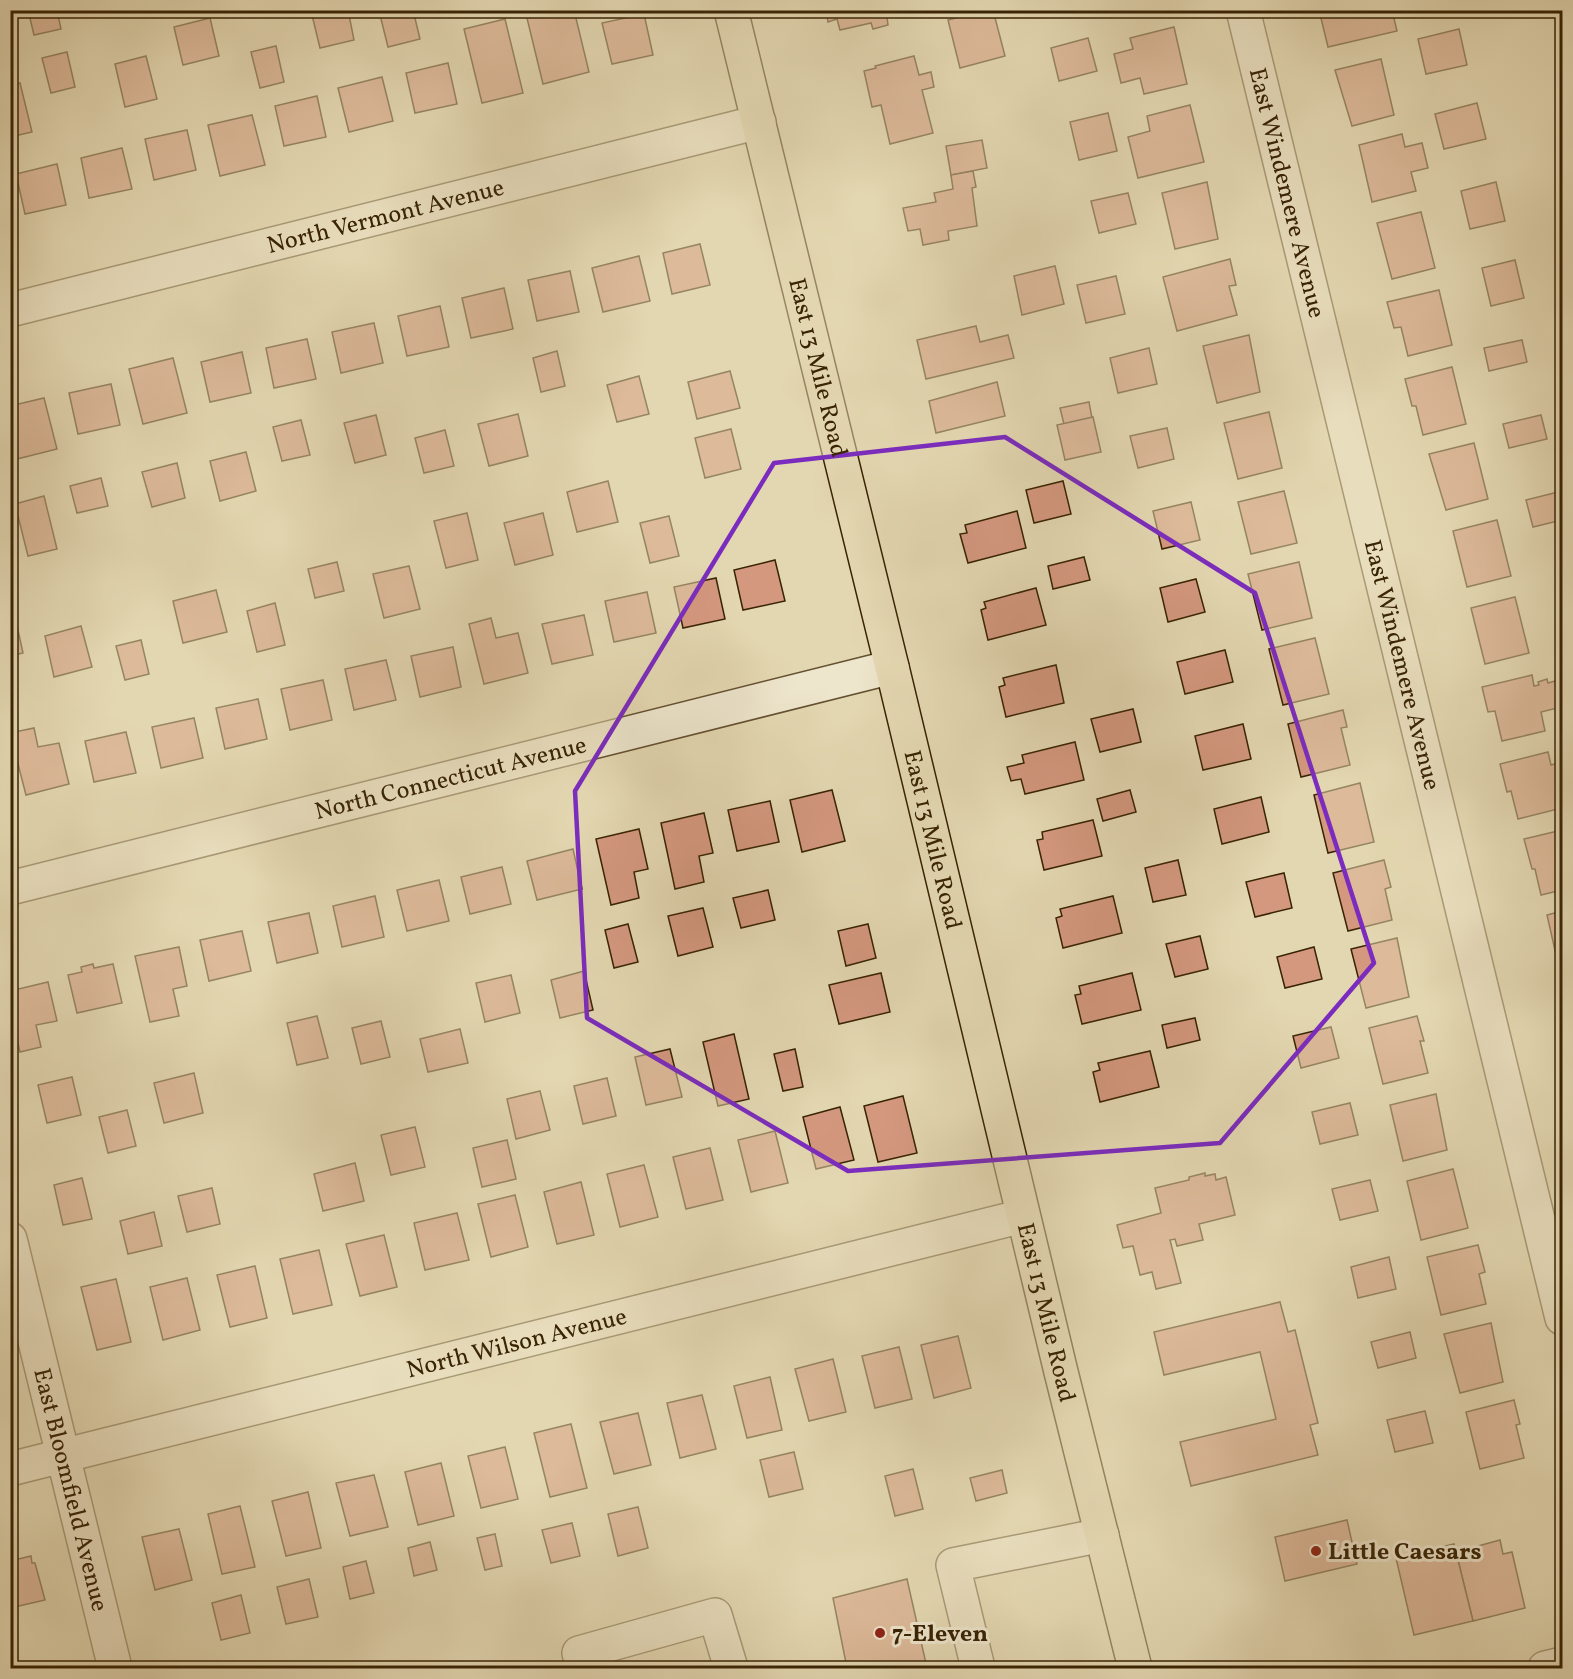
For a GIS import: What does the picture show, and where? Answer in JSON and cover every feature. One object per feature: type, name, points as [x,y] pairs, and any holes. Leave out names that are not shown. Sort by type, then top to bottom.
[{"type":"main road","name":"East 13 Mile Road","points":[[731,10],[892,667],[1023,1216],[1135,1668]]},
{"type":"street","name":"East Windemere Avenue","points":[[1243,10],[1563,1318]]},
{"type":"street","name":"North Vermont Avenue","points":[[10,310],[759,122]]},
{"type":"street","name":"North Connecticut Avenue","points":[[10,888],[892,667]]},
{"type":"street","name":"North Wilson Avenue","points":[[10,1469],[1023,1216]]},
{"type":"street","name":"East Bloomfield Avenue","points":[[10,1239],[115,1668]]},
{"type":"street","points":[[978,1668],[953,1565],[1101,1535]]},
{"type":"street","points":[[583,1668],[579,1653],[715,1615],[731,1668]]},
{"type":"street","points":[[1545,1668],[1563,1664]]},
{"type":"highlighted area","points":[[1005,437],[1255,593],[1374,963],[1220,1143],[848,1171],[587,1018],[575,791],[774,463]]},
{"type":"building","points":[[28,10],[57,10],[61,29],[34,35]]},
{"type":"building","points":[[332,10],[348,10],[354,40],[320,48],[312,15]]},
{"type":"building","points":[[398,10],[413,10],[420,39],[388,47],[380,15]]},
{"type":"building","points":[[525,10],[574,10],[589,72],[543,84]]},
{"type":"building","points":[[826,10],[886,10],[888,25],[873,29],[871,23],[840,30],[837,19],[828,22]]},
{"type":"building","points":[[993,10],[1005,56],[960,68],[948,20]]},
{"type":"building","points":[[1319,10],[1392,10],[1397,31],[1328,47]]},
{"type":"building","points":[[644,14],[653,55],[612,64],[602,23]]},
{"type":"building","points":[[210,18],[219,56],[183,65],[174,27]]},
{"type":"building","points":[[505,19],[523,93],[482,103],[464,29]]},
{"type":"building","points":[[1174,27],[1187,84],[1144,94],[1140,78],[1121,83],[1114,54],[1133,49],[1130,38]]},
{"type":"building","points":[[1459,29],[1467,65],[1426,74],[1418,39]]},
{"type":"building","points":[[1088,38],[1097,71],[1059,81],[1051,48]]},
{"type":"building","points":[[276,46],[284,82],[260,88],[251,52]]},
{"type":"building","points":[[67,52],[75,87],[51,93],[42,58]]},
{"type":"building","points":[[146,56],[157,99],[125,107],[115,64]]},
{"type":"building","points":[[914,56],[919,75],[931,72],[934,87],[922,90],[933,133],[890,144],[881,105],[872,107],[864,71]]},
{"type":"building","points":[[1381,59],[1394,115],[1352,126],[1335,70]]},
{"type":"building","points":[[448,63],[457,104],[415,113],[406,73]]},
{"type":"building","points":[[382,77],[393,121],[349,132],[338,88]]},
{"type":"building","points":[[20,83],[32,132],[10,137],[10,86]]},
{"type":"building","points":[[317,96],[326,137],[284,146],[275,106]]},
{"type":"building","points":[[1477,103],[1486,139],[1444,149],[1435,114]]},
{"type":"building","points":[[1190,105],[1204,162],[1138,178],[1128,137],[1150,131],[1147,116]]},
{"type":"building","points":[[1108,113],[1117,151],[1079,160],[1070,122]]},
{"type":"building","points":[[252,115],[265,165],[220,176],[208,125]]},
{"type":"building","points":[[187,130],[196,170],[154,180],[145,139]]},
{"type":"building","points":[[1402,134],[1405,147],[1422,143],[1428,168],[1411,172],[1416,191],[1372,202],[1359,145]]},
{"type":"building","points":[[982,140],[987,168],[951,175],[946,146]]},
{"type":"building","points":[[122,148],[132,189],[89,198],[81,158]]},
{"type":"building","points":[[57,164],[66,205],[25,214],[16,174]]},
{"type":"building","points":[[973,171],[976,187],[972,188],[977,226],[948,231],[949,240],[923,245],[920,229],[908,231],[903,208],[936,202],[934,193],[953,189],[951,175]]},
{"type":"building","points":[[1207,182],[1218,239],[1175,249],[1162,193]]},
{"type":"building","points":[[1496,182],[1505,221],[1470,229],[1461,191]]},
{"type":"building","points":[[1128,193],[1136,224],[1099,233],[1091,201]]},
{"type":"building","points":[[1421,212],[1435,268],[1392,279],[1377,223]]},
{"type":"building","points":[[700,244],[710,285],[672,294],[663,253]]},
{"type":"building","points":[[639,256],[650,301],[603,312],[592,268]]},
{"type":"building","points":[[1230,259],[1236,285],[1229,286],[1237,315],[1177,331],[1163,277]]},
{"type":"building","points":[[1515,260],[1524,298],[1491,306],[1482,268]]},
{"type":"building","points":[[1055,266],[1064,304],[1022,315],[1014,276]]},
{"type":"building","points":[[570,271],[579,312],[537,321],[528,280]]},
{"type":"building","points":[[1116,276],[1125,314],[1086,323],[1077,285]]},
{"type":"building","points":[[504,288],[513,329],[471,338],[462,298]]},
{"type":"building","points":[[1439,290],[1452,345],[1408,356],[1401,327],[1394,328],[1387,302]]},
{"type":"building","points":[[440,306],[449,347],[407,356],[398,316]]},
{"type":"building","points":[[374,323],[383,363],[341,373],[332,332]]},
{"type":"building","points":[[976,326],[980,342],[1008,335],[1014,358],[926,379],[917,340]]},
{"type":"building","points":[[1249,335],[1260,392],[1217,403],[1203,346]]},
{"type":"building","points":[[307,339],[316,379],[274,388],[266,348]]},
{"type":"building","points":[[1522,340],[1527,362],[1489,371],[1484,348]]},
{"type":"building","points":[[1149,348],[1157,384],[1118,393],[1110,358]]},
{"type":"building","points":[[557,351],[565,386],[541,392],[533,358]]},
{"type":"building","points":[[242,352],[251,393],[210,402],[201,362]]},
{"type":"building","points":[[173,358],[187,413],[143,424],[129,369]]},
{"type":"building","points":[[1452,367],[1466,424],[1423,435],[1416,406],[1412,406],[1405,379]]},
{"type":"building","points":[[730,371],[740,408],[697,419],[688,382]]},
{"type":"building","points":[[639,376],[649,414],[617,422],[607,385]]},
{"type":"building","points":[[997,382],[1005,416],[936,433],[929,401]]},
{"type":"building","points":[[111,384],[120,425],[78,434],[69,393]]},
{"type":"building","points":[[44,398],[57,449],[13,460],[10,450],[10,406]]},
{"type":"building","points":[[1089,402],[1092,418],[1064,424],[1060,408]]},
{"type":"building","points":[[1269,412],[1282,468],[1238,479],[1224,423]]},
{"type":"building","points":[[518,414],[528,456],[489,466],[478,424]]},
{"type":"building","points":[[376,415],[386,455],[355,463],[344,423]]},
{"type":"building","points":[[1541,415],[1547,439],[1509,448],[1503,424]]},
{"type":"building","points":[[1093,417],[1101,452],[1065,460],[1057,425]]},
{"type":"building","points":[[301,420],[310,455],[282,461],[273,427]]},
{"type":"building","points":[[1167,428],[1174,459],[1138,468],[1130,436]]},
{"type":"building","points":[[731,429],[741,469],[705,478],[695,438]]},
{"type":"building","points":[[445,430],[454,466],[424,473],[415,438]]},
{"type":"building","points":[[1474,443],[1488,499],[1446,510],[1429,454]]},
{"type":"building","points":[[246,452],[256,491],[220,501],[210,461]]},
{"type":"building","points":[[177,463],[185,498],[152,507],[142,472]]},
{"type":"building","points":[[101,478],[108,506],[77,513],[70,486]]},
{"type":"building","points":[[608,481],[618,522],[577,532],[567,492]]},
{"type":"building","points":[[1063,481],[1071,514],[1034,523],[1026,490]]},
{"type":"building","points":[[1284,491],[1297,543],[1251,554],[1238,502]]},
{"type":"building","points":[[1562,491],[1562,520],[1533,527],[1526,500]]},
{"type":"building","points":[[44,496],[57,549],[28,556],[15,504]]},
{"type":"building","points":[[1191,502],[1200,540],[1162,549],[1153,511]]},
{"type":"building","points":[[1017,511],[1026,548],[968,563],[960,534],[967,533],[965,525]]},
{"type":"building","points":[[467,513],[478,560],[446,568],[434,521]]},
{"type":"building","points":[[543,513],[553,555],[515,565],[504,523]]},
{"type":"building","points":[[669,516],[679,556],[650,563],[640,523]]},
{"type":"building","points":[[1497,520],[1511,576],[1467,587],[1453,531]]},
{"type":"building","points":[[1084,557],[1090,580],[1053,589],[1048,566]]},
{"type":"building","points":[[775,560],[785,601],[743,610],[734,570]]},
{"type":"building","points":[[337,562],[344,591],[315,598],[308,569]]},
{"type":"building","points":[[1299,562],[1312,618],[1262,630],[1248,574]]},
{"type":"building","points":[[409,566],[420,609],[384,618],[373,574]]},
{"type":"building","points":[[716,578],[725,619],[683,628],[674,587]]},
{"type":"building","points":[[1196,579],[1205,612],[1168,622],[1160,588]]},
{"type":"building","points":[[1036,588],[1046,625],[988,640],[981,610],[986,608],[984,602]]},
{"type":"building","points":[[216,590],[227,632],[183,643],[173,601]]},
{"type":"building","points":[[647,592],[656,633],[614,642],[605,601]]},
{"type":"building","points":[[1515,597],[1529,653],[1485,664],[1471,608]]},
{"type":"building","points":[[275,603],[285,645],[257,652],[247,611]]},
{"type":"building","points":[[14,612],[23,653],[10,656],[10,613]]},
{"type":"building","points":[[584,615],[593,655],[552,664],[542,624]]},
{"type":"building","points":[[491,618],[496,638],[518,633],[528,673],[484,684],[469,624]]},
{"type":"building","points":[[81,626],[92,667],[54,677],[45,636]]},
{"type":"building","points":[[1315,638],[1329,694],[1283,705],[1269,649]]},
{"type":"building","points":[[141,640],[149,674],[125,680],[116,646]]},
{"type":"building","points":[[453,647],[461,687],[420,697],[411,656]]},
{"type":"building","points":[[1225,650],[1233,682],[1185,694],[1177,662]]},
{"type":"building","points":[[386,660],[396,700],[354,710],[345,669]]},
{"type":"building","points":[[1056,665],[1064,703],[1006,717],[999,687],[1005,685],[1003,678]]},
{"type":"building","points":[[1532,675],[1534,686],[1547,679],[1548,683],[1555,681],[1561,707],[1541,712],[1545,731],[1502,741],[1495,711],[1488,712],[1482,687]]},
{"type":"building","points":[[323,680],[332,720],[290,730],[281,689]]},
{"type":"building","points":[[258,699],[267,739],[225,749],[216,708]]},
{"type":"building","points":[[1133,709],[1141,742],[1100,752],[1091,719]]},
{"type":"building","points":[[1343,710],[1347,727],[1341,728],[1350,765],[1301,777],[1288,724]]},
{"type":"building","points":[[194,718],[203,758],[161,768],[152,727]]},
{"type":"building","points":[[1243,724],[1251,759],[1203,770],[1195,736]]},
{"type":"building","points":[[34,728],[38,747],[59,743],[69,784],[26,795],[10,733]]},
{"type":"building","points":[[126,732],[136,773],[94,782],[85,741]]},
{"type":"building","points":[[1075,742],[1084,780],[1025,794],[1021,779],[1011,781],[1007,767],[1024,763],[1022,755]]},
{"type":"building","points":[[1548,752],[1551,765],[1562,762],[1562,808],[1518,819],[1511,791],[1507,792],[1500,764]]},
{"type":"building","points":[[1360,783],[1374,842],[1328,853],[1314,795]]},
{"type":"building","points":[[832,790],[845,841],[802,852],[790,800]]},
{"type":"building","points":[[1130,790],[1136,812],[1103,821],[1097,799]]},
{"type":"building","points":[[1261,797],[1269,832],[1222,844],[1214,809]]},
{"type":"building","points":[[770,801],[779,842],[737,851],[728,810]]},
{"type":"building","points":[[704,813],[713,853],[699,856],[704,882],[675,889],[661,823]]},
{"type":"building","points":[[1093,820],[1102,856],[1044,870],[1037,840],[1043,839],[1042,832]]},
{"type":"building","points":[[639,829],[648,869],[634,872],[639,898],[611,905],[596,839]]},
{"type":"building","points":[[1562,830],[1562,890],[1541,895],[1535,869],[1532,869],[1524,839]]},
{"type":"building","points":[[573,849],[582,889],[537,900],[527,861]]},
{"type":"building","points":[[1178,860],[1186,895],[1153,902],[1145,868]]},
{"type":"building","points":[[1384,860],[1391,887],[1385,889],[1392,920],[1348,931],[1333,873]]},
{"type":"building","points":[[502,867],[511,904],[470,914],[461,877]]},
{"type":"building","points":[[1284,873],[1292,908],[1255,917],[1246,882]]},
{"type":"building","points":[[439,880],[449,921],[407,931],[397,890]]},
{"type":"building","points":[[768,890],[775,920],[741,928],[733,898]]},
{"type":"building","points":[[375,896],[384,937],[342,947],[333,906]]},
{"type":"building","points":[[1113,896],[1122,933],[1063,948],[1056,918],[1062,916],[1060,909]]},
{"type":"building","points":[[703,908],[713,947],[678,956],[668,916]]},
{"type":"building","points":[[1562,911],[1562,968],[1559,968],[1547,915]]},
{"type":"building","points":[[309,913],[318,953],[277,963],[268,922]]},
{"type":"building","points":[[628,924],[638,962],[614,968],[605,930]]},
{"type":"building","points":[[868,924],[876,958],[846,966],[838,931]]},
{"type":"building","points":[[242,931],[251,971],[209,981],[200,940]]},
{"type":"building","points":[[1200,936],[1208,969],[1175,977],[1166,944]]},
{"type":"building","points":[[1397,938],[1409,997],[1366,1008],[1351,949]]},
{"type":"building","points":[[179,947],[187,986],[173,989],[179,1016],[150,1022],[135,956]]},
{"type":"building","points":[[1314,947],[1322,979],[1285,988],[1277,957]]},
{"type":"building","points":[[93,964],[94,968],[113,964],[122,1003],[77,1013],[68,975],[82,972],[81,967]]},
{"type":"building","points":[[584,971],[593,1010],[560,1018],[551,980]]},
{"type":"building","points":[[881,973],[890,1012],[839,1024],[829,985]]},
{"type":"building","points":[[1132,973],[1141,1010],[1082,1024],[1075,995],[1081,994],[1079,986]]},
{"type":"building","points":[[511,975],[520,1013],[485,1022],[476,983]]},
{"type":"building","points":[[48,982],[57,1021],[36,1025],[41,1047],[20,1052],[15,1030],[10,1030],[10,991]]},
{"type":"building","points":[[317,1016],[328,1058],[297,1065],[287,1023]]},
{"type":"building","points":[[1417,1016],[1424,1041],[1420,1041],[1428,1073],[1383,1084],[1369,1028]]},
{"type":"building","points":[[1195,1018],[1200,1040],[1167,1048],[1162,1025]]},
{"type":"building","points":[[381,1021],[390,1057],[361,1064],[352,1028]]},
{"type":"building","points":[[1331,1027],[1339,1058],[1301,1068],[1293,1036]]},
{"type":"building","points":[[460,1029],[468,1063],[428,1072],[420,1039]]},
{"type":"building","points":[[734,1034],[749,1099],[718,1106],[703,1042]]},
{"type":"building","points":[[670,1049],[682,1097],[646,1105],[635,1057]]},
{"type":"building","points":[[795,1049],[803,1087],[783,1091],[774,1054]]},
{"type":"building","points":[[1150,1051],[1159,1087],[1100,1102],[1093,1072],[1100,1070],[1098,1063]]},
{"type":"building","points":[[194,1073],[203,1113],[164,1123],[154,1083]]},
{"type":"building","points":[[72,1077],[81,1115],[47,1123],[38,1085]]},
{"type":"building","points":[[607,1078],[616,1116],[583,1124],[574,1086]]},
{"type":"building","points":[[540,1091],[550,1130],[516,1139],[507,1099]]},
{"type":"building","points":[[1436,1094],[1447,1150],[1403,1161],[1390,1105]]},
{"type":"building","points":[[903,1096],[917,1153],[878,1162],[864,1106]]},
{"type":"building","points":[[1350,1103],[1358,1135],[1320,1144],[1312,1112]]},
{"type":"building","points":[[840,1107],[854,1160],[816,1169],[803,1117]]},
{"type":"building","points":[[127,1110],[136,1146],[108,1153],[99,1117]]},
{"type":"building","points":[[415,1127],[425,1167],[391,1175],[381,1135]]},
{"type":"building","points":[[775,1131],[788,1183],[751,1192],[738,1140]]},
{"type":"building","points":[[507,1140],[516,1179],[482,1187],[473,1148]]},
{"type":"building","points":[[710,1148],[723,1200],[686,1209],[673,1157]]},
{"type":"building","points":[[355,1163],[364,1201],[323,1211],[314,1174]]},
{"type":"building","points":[[644,1165],[658,1217],[620,1227],[607,1174]]},
{"type":"building","points":[[1453,1169],[1468,1228],[1421,1240],[1407,1181]]},
{"type":"building","points":[[1205,1173],[1205,1176],[1215,1174],[1216,1180],[1226,1177],[1235,1215],[1199,1224],[1203,1240],[1177,1246],[1175,1239],[1170,1240],[1181,1283],[1156,1289],[1152,1272],[1140,1275],[1133,1246],[1123,1248],[1117,1225],[1161,1213],[1155,1188],[1189,1180],[1189,1177]]},
{"type":"building","points":[[82,1178],[92,1219],[63,1225],[54,1185]]},
{"type":"building","points":[[1370,1180],[1378,1211],[1340,1220],[1332,1189]]},
{"type":"building","points":[[581,1182],[594,1235],[557,1244],[544,1192]]},
{"type":"building","points":[[212,1188],[220,1224],[187,1232],[178,1196]]},
{"type":"building","points":[[515,1195],[528,1247],[491,1257],[478,1204]]},
{"type":"building","points":[[154,1212],[162,1246],[128,1254],[120,1221]]},
{"type":"building","points":[[457,1213],[469,1260],[425,1270],[414,1223]]},
{"type":"building","points":[[384,1235],[397,1287],[360,1296],[346,1244]]},
{"type":"building","points":[[1478,1245],[1485,1272],[1479,1274],[1486,1304],[1441,1315],[1427,1257]]},
{"type":"building","points":[[319,1250],[332,1305],[293,1314],[280,1259]]},
{"type":"building","points":[[1389,1257],[1396,1289],[1358,1298],[1351,1267]]},
{"type":"building","points":[[255,1266],[267,1318],[230,1327],[217,1275]]},
{"type":"building","points":[[187,1278],[200,1330],[163,1340],[150,1287]]},
{"type":"building","points":[[116,1279],[131,1342],[97,1350],[81,1287]]},
{"type":"building","points":[[1280,1302],[1288,1332],[1295,1330],[1318,1423],[1310,1425],[1318,1455],[1191,1486],[1180,1442],[1276,1419],[1260,1352],[1164,1375],[1154,1332]]},
{"type":"building","points":[[1491,1323],[1503,1382],[1460,1393],[1444,1334]]},
{"type":"building","points":[[1410,1332],[1416,1358],[1378,1368],[1371,1342]]},
{"type":"building","points":[[958,1336],[971,1388],[934,1398],[921,1345]]},
{"type":"building","points":[[899,1347],[912,1399],[875,1408],[862,1356]]},
{"type":"building","points":[[833,1359],[846,1412],[809,1421],[795,1369]]},
{"type":"building","points":[[770,1377],[782,1430],[747,1438],[734,1386]]},
{"type":"building","points":[[702,1395],[716,1449],[680,1458],[667,1403]]},
{"type":"building","points":[[1514,1400],[1520,1424],[1516,1425],[1524,1458],[1480,1469],[1466,1412]]},
{"type":"building","points":[[1425,1411],[1433,1443],[1395,1452],[1387,1420]]},
{"type":"building","points":[[638,1413],[651,1465],[614,1474],[600,1422]]},
{"type":"building","points":[[571,1424],[587,1488],[550,1497],[534,1433]]},
{"type":"building","points":[[505,1447],[518,1499],[481,1508],[468,1456]]},
{"type":"building","points":[[794,1452],[803,1489],[769,1497],[760,1460]]},
{"type":"building","points":[[441,1463],[454,1516],[418,1525],[405,1472]]},
{"type":"building","points":[[913,1469],[923,1509],[895,1516],[885,1476]]},
{"type":"building","points":[[1002,1470],[1007,1493],[976,1501],[970,1478]]},
{"type":"building","points":[[374,1475],[388,1527],[350,1536],[336,1483]]},
{"type":"building","points":[[308,1492],[321,1548],[286,1556],[272,1501]]},
{"type":"building","points":[[240,1506],[255,1567],[222,1574],[208,1514]]},
{"type":"building","points":[[638,1507],[648,1548],[618,1556],[608,1514]]},
{"type":"building","name":"Little Caesars","points":[[1347,1520],[1357,1564],[1285,1581],[1275,1537]]},
{"type":"building","points":[[572,1523],[580,1556],[551,1563],[542,1530]]},
{"type":"building","points":[[179,1529],[192,1580],[155,1590],[142,1537]]},
{"type":"building","points":[[495,1534],[502,1566],[485,1570],[477,1538]]},
{"type":"building","points":[[1500,1540],[1503,1554],[1512,1552],[1525,1608],[1473,1621],[1456,1552]]},
{"type":"building","points":[[430,1542],[437,1570],[414,1576],[408,1548]]},
{"type":"building","points":[[1454,1544],[1473,1621],[1414,1635],[1396,1558]]},
{"type":"building","points":[[31,1556],[45,1600],[10,1608],[10,1561]]},
{"type":"building","points":[[366,1561],[374,1593],[350,1599],[343,1567]]},
{"type":"building","points":[[309,1579],[318,1617],[286,1624],[277,1587]]},
{"type":"building","name":"7-Eleven","points":[[907,1579],[927,1668],[847,1668],[833,1598]]},
{"type":"building","points":[[241,1595],[250,1633],[221,1640],[212,1603]]},
{"type":"place","name":"Little Caesars","points":[[1316,1551]]},
{"type":"place","name":"7-Eleven","points":[[880,1633]]}]
